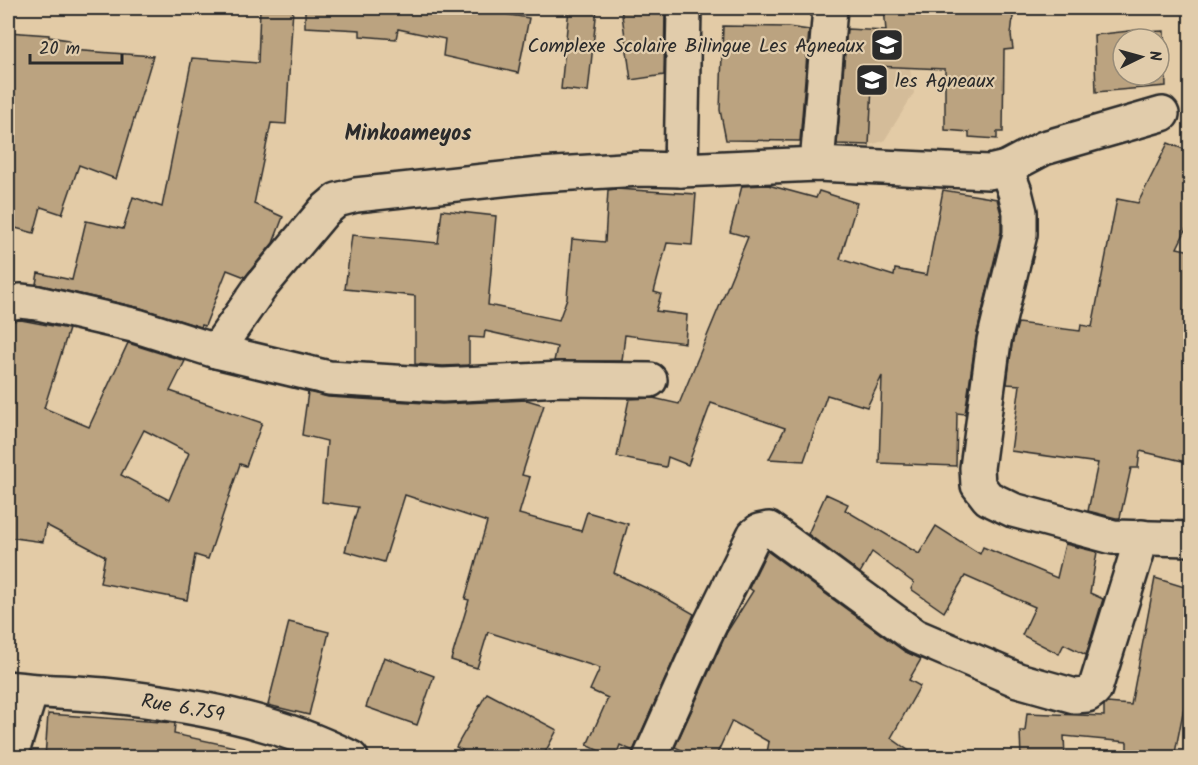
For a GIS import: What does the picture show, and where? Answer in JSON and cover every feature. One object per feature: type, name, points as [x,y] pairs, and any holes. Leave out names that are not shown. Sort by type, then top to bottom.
[{"type":"street","points":[[681,170],[684,8]]},
{"type":"street","points":[[817,164],[830,8]]},
{"type":"street","points":[[216,351],[262,285],[324,211],[337,200],[356,195],[539,176],[640,169],[681,170],[817,164],[989,172],[1006,168],[1044,148],[1162,114]]},
{"type":"street","points":[[1006,168],[1016,192],[1020,212],[1020,234],[994,341],[977,468],[978,485],[988,498],[1013,510],[1113,537],[1191,539]]},
{"type":"street","points":[[8,303],[20,301],[38,303],[137,326],[216,351],[329,378],[443,385],[562,379],[650,380]]},
{"type":"street","points":[[650,758],[704,637],[754,535],[759,531],[769,529],[915,636],[1018,680],[1075,696],[1087,695],[1095,689],[1142,537]]},
{"type":"street","points":[[10,758],[19,689]]},
{"type":"street","name":"Rue 6.759","points":[[19,689],[163,702],[251,719],[312,740],[351,758]]},
{"type":"shaded area","name":"les Agneaux","points":[[834,28],[912,32],[910,68],[914,93],[884,141],[869,145],[829,144]]},
{"type":"building","points":[[260,8],[293,8],[286,124],[271,123],[254,204],[283,217],[273,243],[245,277],[227,270],[205,326],[201,327],[141,308],[36,284],[38,273],[72,280],[86,221],[123,229],[133,197],[162,207],[192,58],[258,63]]},
{"type":"building","points":[[305,8],[467,8],[529,18],[518,73],[443,56],[445,39],[398,29],[396,39],[360,36],[360,30],[305,27]]},
{"type":"building","points":[[569,8],[597,8],[588,92],[561,89]]},
{"type":"building","points":[[621,8],[665,8],[664,75],[631,80]]},
{"type":"building","points":[[884,8],[1014,8],[1011,35],[1013,49],[1004,50],[1003,132],[997,132],[997,139],[969,137],[969,132],[945,130],[945,69],[873,66],[869,145],[837,144],[847,29],[886,31]]},
{"type":"building","points":[[723,26],[788,27],[809,30],[800,141],[726,140],[720,110]]},
{"type":"building","points":[[8,32],[49,35],[49,37],[69,40],[70,50],[153,56],[116,179],[79,165],[62,214],[41,207],[34,233],[8,226]]},
{"type":"building","points":[[1111,33],[1111,87],[1154,87],[1096,92],[1094,35]]},
{"type":"building","points":[[1168,143],[1191,152],[1191,219],[1177,248],[1191,251],[1191,463],[1140,451],[1138,468],[1131,468],[1120,518],[1116,518],[1088,511],[1098,463],[1011,451],[1020,385],[1007,384],[1012,344],[1018,323],[1080,331],[1081,325],[1092,327],[1117,199],[1138,203]]},
{"type":"building","points":[[768,185],[816,198],[819,191],[857,203],[840,259],[894,276],[895,269],[927,275],[943,190],[997,199],[1001,214],[1001,232],[976,337],[965,414],[957,413],[956,466],[879,463],[882,376],[867,407],[827,395],[804,461],[769,459],[785,428],[711,403],[688,465],[668,457],[666,467],[617,457],[629,399],[653,398],[679,404],[748,237],[730,232],[742,186]]},
{"type":"building","points":[[608,190],[696,194],[692,245],[667,243],[654,292],[661,294],[656,311],[687,315],[685,343],[625,335],[622,361],[554,361],[557,347],[485,331],[484,338],[469,337],[469,365],[415,364],[415,296],[345,289],[352,235],[438,243],[442,210],[496,216],[488,305],[559,320],[567,298],[572,239],[605,242]]},
{"type":"building","points":[[21,320],[69,329],[44,408],[89,427],[128,343],[185,361],[170,391],[262,423],[246,466],[240,464],[208,559],[195,555],[187,600],[100,583],[105,556],[46,525],[43,542],[8,537],[8,321]],"holes":[[[144,430],[189,453],[169,500],[121,475]]]},
{"type":"building","points":[[308,392],[328,397],[442,404],[527,400],[544,405],[522,475],[530,477],[519,514],[581,531],[587,512],[628,524],[614,573],[659,594],[694,614],[633,751],[620,745],[613,758],[587,745],[608,698],[590,690],[600,668],[488,632],[477,668],[451,660],[469,600],[465,599],[487,522],[405,495],[384,562],[345,551],[358,507],[322,502],[327,441],[302,435]]},
{"type":"building","points":[[826,494],[848,504],[845,510],[919,554],[936,526],[980,554],[983,547],[1057,578],[1065,544],[1097,552],[1090,593],[1103,599],[1086,655],[1064,644],[1059,654],[1022,635],[1035,607],[965,576],[944,612],[911,589],[914,583],[872,552],[860,573],[808,534]]},
{"type":"building","points":[[767,551],[904,651],[921,659],[909,680],[920,686],[891,738],[919,758],[766,758],[769,742],[732,721],[715,758],[698,758],[675,747],[727,632],[753,591],[749,588]]},
{"type":"building","points":[[1155,578],[1191,589],[1191,672],[1174,758],[1127,758],[1127,742],[1064,736],[1065,758],[1021,758],[1020,731],[1025,731],[1027,713],[1104,716],[1104,706],[1107,703],[1131,705]]},
{"type":"building","points":[[289,622],[329,632],[309,715],[268,705]]},
{"type":"building","points":[[384,657],[434,676],[417,725],[366,707]]},
{"type":"building","points":[[487,693],[557,730],[542,758],[476,758],[456,747]]},
{"type":"building","points":[[48,714],[175,723],[174,734],[235,747],[234,758],[45,758]]},
{"type":"place","name":"Complexe Scolaire Bilingue Les Agneaux","points":[[887,45]]},
{"type":"place","name":"les Agneaux","points":[[872,80]]},
{"type":"district","name":"Minkoameyos","points":[[408,132]]}]
